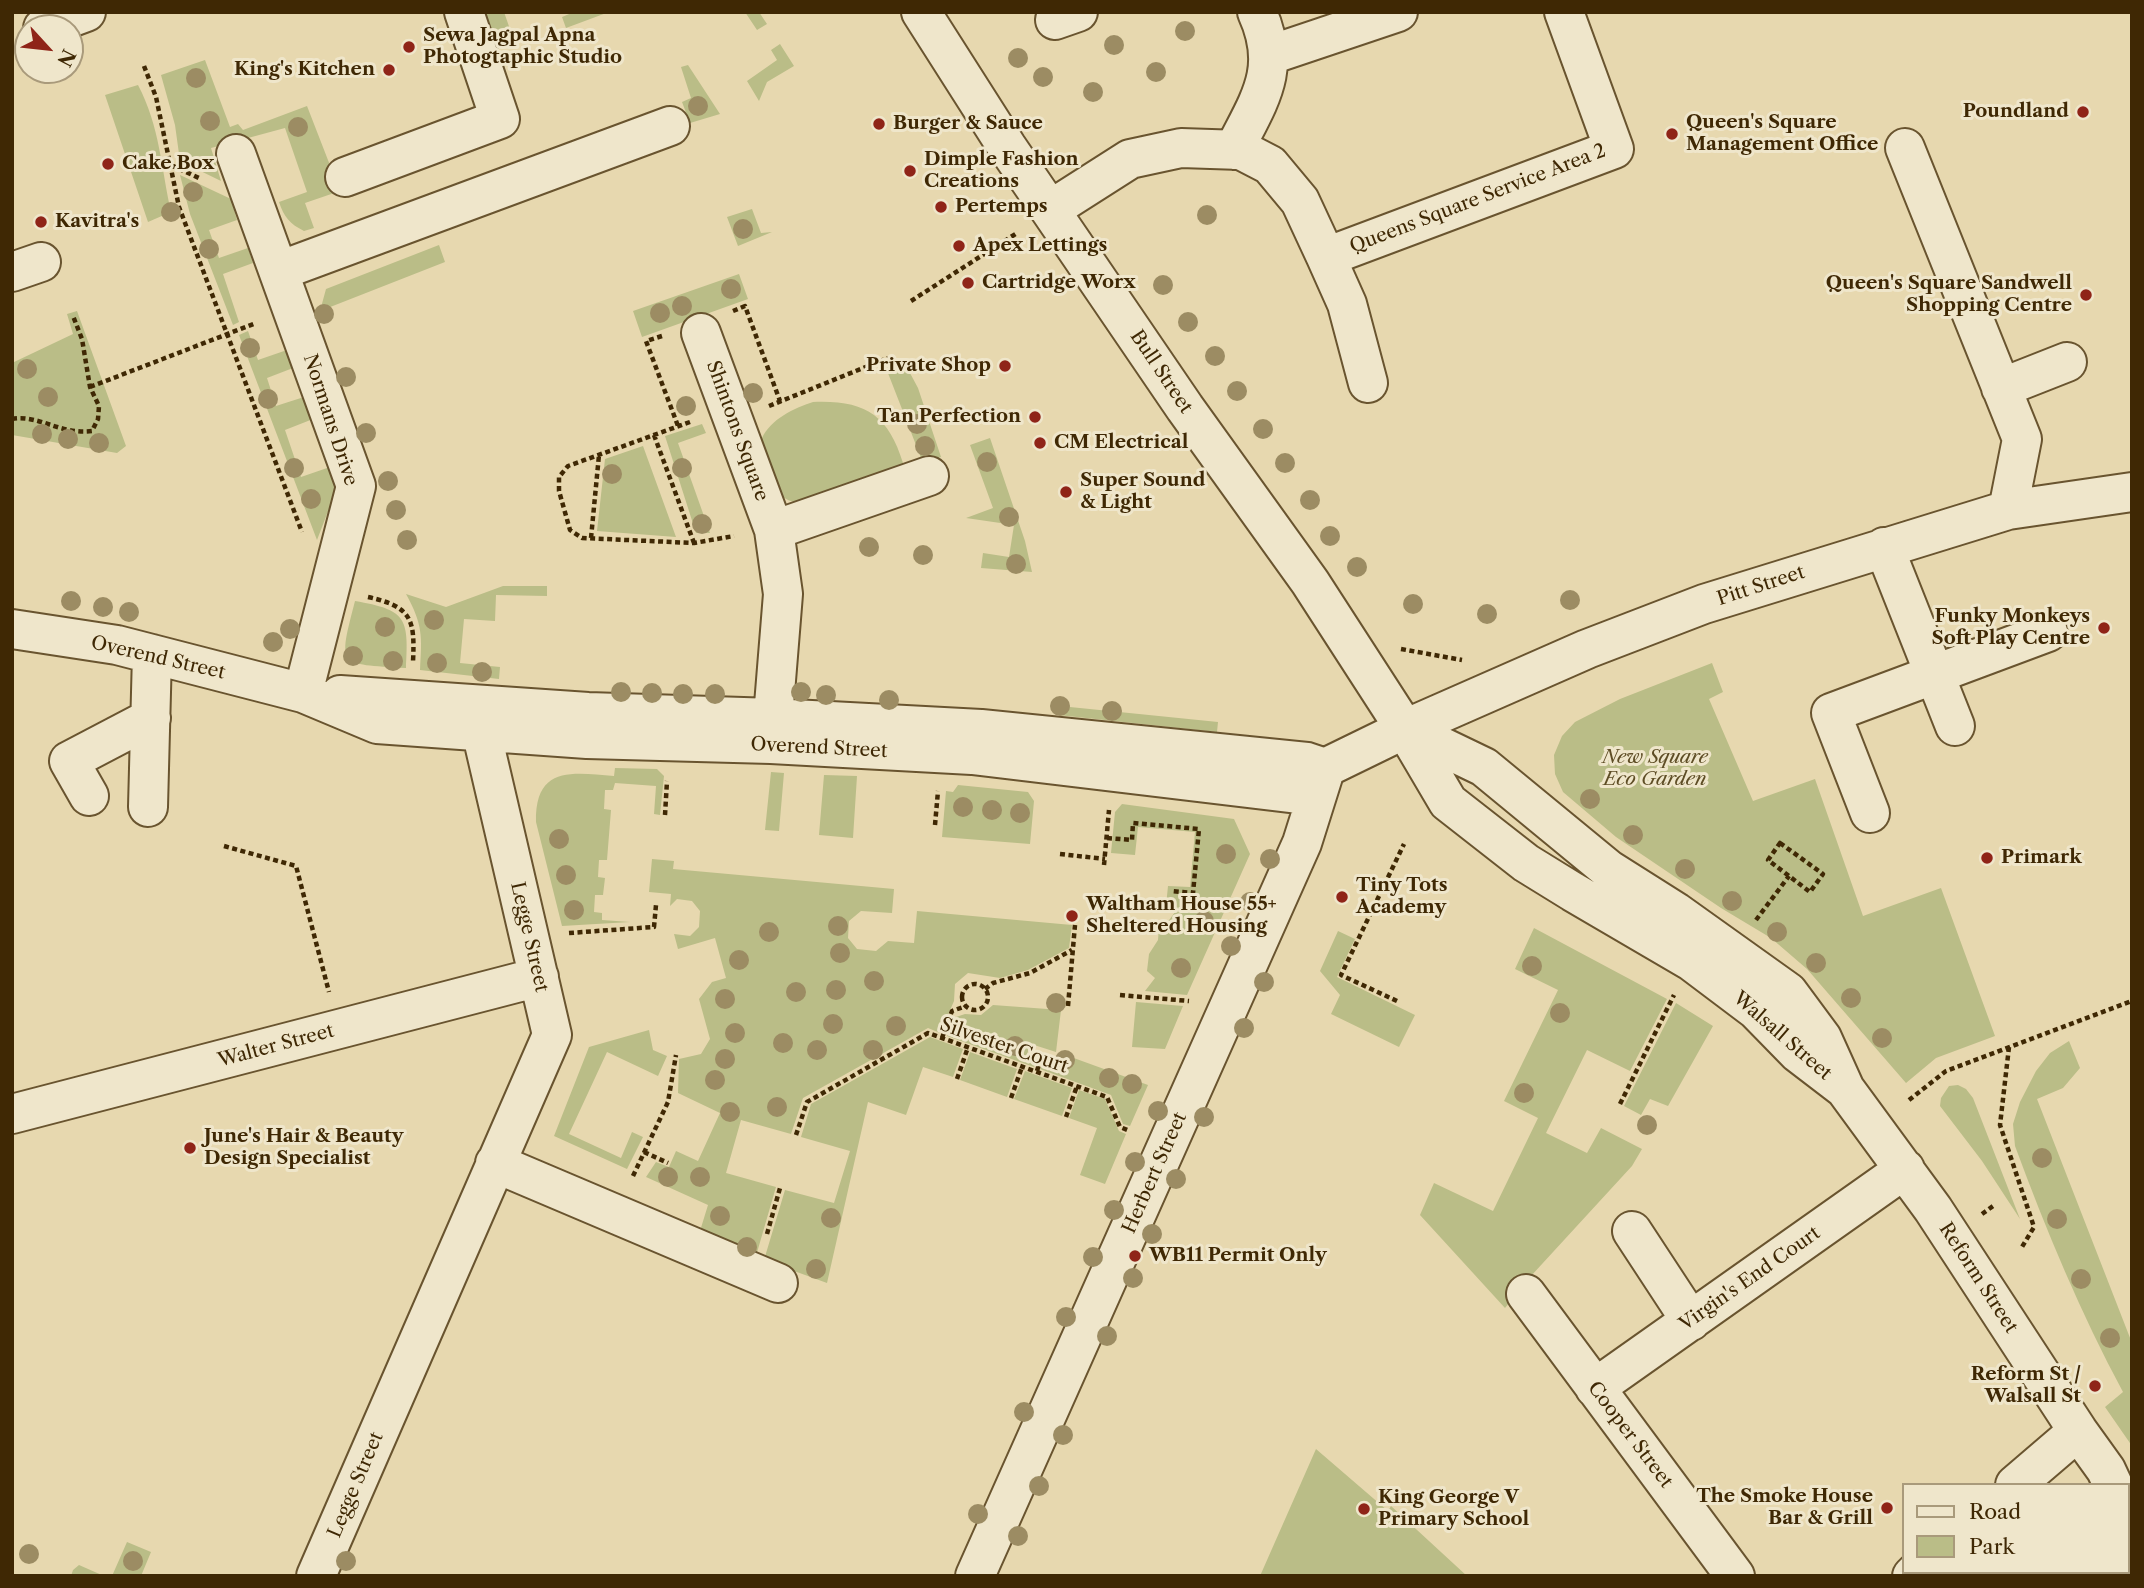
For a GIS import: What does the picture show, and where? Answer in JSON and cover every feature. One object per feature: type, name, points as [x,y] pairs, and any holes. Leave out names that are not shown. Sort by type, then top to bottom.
[{"type":"street","points":[[345,177],[500,119],[464,12]]},
{"type":"street","name":"Bull Street","points":[[921,12],[1006,147],[1185,408],[1310,582],[1405,729]]},
{"type":"street","points":[[1234,150],[1262,94],[1270,55],[1264,26],[1257,12]]},
{"type":"street","points":[[1270,55],[1398,12]]},
{"type":"street","name":"Queens Square Service Area 2","points":[[1326,257],[1614,149],[1564,12]]},
{"type":"street","points":[[279,271],[670,126]]},
{"type":"street","points":[[1050,209],[1130,159],[1181,148],[1241,150],[1270,165],[1300,201],[1326,257],[1347,304],[1368,383]]},
{"type":"street","points":[[1905,148],[2022,439],[2008,510]]},
{"type":"street","name":"Normans Drive","points":[[236,154],[356,486],[347,592],[303,693]]},
{"type":"street","name":"Shintons Square","points":[[701,333],[774,530],[783,594],[773,731]]},
{"type":"street","points":[[2001,388],[2067,362]]},
{"type":"street","points":[[774,530],[929,476]]},
{"type":"street","name":"Pitt Street","points":[[1405,729],[1587,649],[1704,604],[2008,510],[2132,492]]},
{"type":"street","points":[[1884,547],[1955,726]]},
{"type":"street","name":"Overend Street","points":[[12,629],[117,645],[303,693],[479,718],[588,712],[773,731],[1306,794],[1325,768],[1405,729]]},
{"type":"street","points":[[1870,814],[1831,713],[2048,632]]},
{"type":"street","points":[[148,807],[152,654]]},
{"type":"street","points":[[89,796],[69,761],[151,718]]},
{"type":"street","name":"Legge Street","points":[[316,1576],[552,1035],[479,718]]},
{"type":"street","name":"Walsall Street","points":[[1405,729],[1448,802],[1526,863],[1691,961],[1756,1010],[1798,1053],[1845,1089]]},
{"type":"street","name":"Herbert Street","points":[[975,1576],[1302,843],[1325,768]]},
{"type":"street","name":"Walter Street","points":[[12,1114],[539,977]]},
{"type":"street","name":"Reform Street","points":[[1845,1089],[1905,1169],[2078,1431],[2121,1483]]},
{"type":"street","points":[[495,1163],[765,1278]]},
{"type":"street","name":"Virgin's End Court","points":[[1595,1388],[1905,1169]]},
{"type":"street","points":[[1632,1231],[1691,1321]]},
{"type":"street","name":"Cooper Street","points":[[1525,1294],[1735,1576]]},
{"type":"street","points":[[2017,1483],[2078,1431]]},
{"type":"path","points":[[144,66],[156,97],[179,207],[313,561],[347,592],[391,602],[404,611],[411,623],[414,639],[412,667]]},
{"type":"path","points":[[911,301],[1017,233]]},
{"type":"path","points":[[12,419],[23,417],[78,432],[92,430],[98,419],[99,406],[90,387],[82,339],[73,316]]},
{"type":"path","points":[[90,387],[227,335]]},
{"type":"path","points":[[774,530],[694,542],[582,538],[570,530],[559,491],[559,477],[568,467],[653,435],[704,417],[709,430],[888,358]]},
{"type":"path","points":[[653,435],[694,542]]},
{"type":"path","points":[[591,538],[599,455]]},
{"type":"path","points":[[1390,641],[1401,649],[1466,661]]},
{"type":"path","points":[[665,815],[668,768]]},
{"type":"path","points":[[935,825],[939,780]]},
{"type":"path","points":[[1060,854],[1104,862],[1110,803]]},
{"type":"path","points":[[1107,838],[1132,840],[1133,823],[1199,829],[1193,893],[1171,891]]},
{"type":"path","points":[[1780,843],[1823,874],[1810,892],[1788,876],[1768,860],[1780,843]]},
{"type":"path","points":[[1397,1000],[1341,975],[1404,844]]},
{"type":"path","points":[[224,846],[296,866],[331,1002]]},
{"type":"path","points":[[1752,925],[1788,876]]},
{"type":"path","points":[[557,934],[654,927],[656,905]]},
{"type":"path","points":[[1068,1006],[1074,925]]},
{"type":"path","points":[[985,989],[1030,973],[1073,950]]},
{"type":"path","points":[[974,985],[985,989],[987,1002],[982,1009],[973,1010],[966,1006],[962,999],[966,988],[974,985]]},
{"type":"path","points":[[1620,1104],[1676,992]]},
{"type":"path","points":[[1120,995],[1198,1002]]},
{"type":"path","points":[[1909,1100],[1946,1071],[2132,1001]]},
{"type":"path","points":[[942,1038],[952,1011],[966,1006]]},
{"type":"path","name":"Silvester Court","points":[[796,1135],[807,1102],[928,1032],[1107,1097],[1120,1127],[1137,1135]]},
{"type":"path","points":[[957,1079],[968,1046]]},
{"type":"path","points":[[2009,1047],[2000,1125],[2034,1227],[2022,1247]]},
{"type":"path","points":[[634,1176],[668,1102],[676,1055]]},
{"type":"path","points":[[1037,1072],[1040,1061]]},
{"type":"path","points":[[1011,1098],[1023,1067]]},
{"type":"path","points":[[1066,1117],[1077,1086]]},
{"type":"path","points":[[644,1152],[668,1163]]},
{"type":"path","points":[[765,1278],[760,1258],[780,1188]]},
{"type":"green space","points":[[475,12],[504,12],[512,35],[487,45]]},
{"type":"green space","points":[[574,12],[609,12],[566,28],[562,17]]},
{"type":"green space","points":[[745,12],[759,12],[767,24],[757,30]]},
{"type":"green space","points":[[780,44],[794,66],[767,82],[759,101],[747,81],[777,60],[771,50]]},
{"type":"green space","points":[[205,60],[230,127],[238,124],[243,130],[307,106],[340,191],[305,203],[314,228],[304,231],[295,226],[285,216],[279,202],[307,192],[285,128],[211,148],[221,181],[180,161],[175,125],[161,75]]},
{"type":"green space","points":[[688,65],[720,114],[690,123],[682,102],[691,98],[681,67]]},
{"type":"green space","points":[[138,85],[151,116],[171,212],[148,222],[105,95]]},
{"type":"green space","points":[[180,175],[231,199],[237,220],[209,230],[219,258],[248,248],[253,263],[223,274],[239,322],[233,325],[190,214]]},
{"type":"green space","points":[[752,209],[761,233],[772,232],[738,246],[727,217]]},
{"type":"green space","points":[[439,245],[445,262],[320,311],[326,289]]},
{"type":"green space","points":[[739,274],[748,299],[642,337],[633,311]]},
{"type":"green space","points":[[77,311],[126,446],[117,453],[12,435],[12,363],[73,334],[67,314]]},
{"type":"green space","points":[[248,331],[258,360],[287,350],[293,368],[267,378],[276,406],[304,397],[313,419],[285,430],[301,477],[330,467],[337,488],[317,540],[239,335]]},
{"type":"green space","points":[[903,360],[918,388],[941,457],[923,463],[886,368]]},
{"type":"green space","points":[[813,402],[846,404],[872,413],[890,433],[897,446],[903,463],[898,470],[810,502],[795,502],[783,497],[774,488],[764,466],[762,438],[771,425],[784,415]]},
{"type":"green space","points":[[702,424],[706,433],[678,443],[710,533],[696,533],[665,436]]},
{"type":"green space","points":[[990,438],[1025,541],[1032,572],[981,568],[983,553],[1009,557],[1014,525],[966,518],[993,508],[970,445]]},
{"type":"green space","points":[[643,446],[676,537],[597,531],[605,459]]},
{"type":"green space","points":[[503,586],[547,586],[547,596],[496,595],[495,621],[464,619],[460,663],[500,667],[499,679],[420,670],[420,631],[416,614],[406,594],[446,607]]},
{"type":"green space","points":[[355,601],[385,608],[401,619],[405,627],[406,668],[367,665],[348,658],[345,650],[346,639]]},
{"type":"green space","name":"New Square Eco Garden","points":[[1712,663],[1723,692],[1709,699],[1753,801],[1815,779],[1863,916],[1941,888],[1995,1036],[1936,1058],[1906,1083],[1807,969],[1771,938],[1721,908],[1616,837],[1563,792],[1555,774],[1554,755],[1562,736],[1575,722],[1620,699]]},
{"type":"green space","points":[[1060,706],[1218,722],[1217,732],[1058,715]]},
{"type":"green space","points":[[615,768],[657,769],[664,776],[660,815],[654,814],[656,786],[615,783],[613,790],[605,790],[604,809],[611,810],[607,860],[599,860],[598,877],[605,878],[603,895],[595,895],[594,912],[602,913],[602,920],[630,922],[562,926],[536,822],[537,804],[542,790],[549,782],[559,777],[571,774],[614,776]]},
{"type":"green space","points":[[771,772],[784,773],[779,831],[765,830]]},
{"type":"green space","points":[[824,775],[857,776],[853,838],[819,835]]},
{"type":"green space","points":[[958,785],[1028,792],[1034,801],[1030,844],[942,837],[946,791],[953,792]]},
{"type":"green space","points":[[1122,804],[1234,819],[1250,854],[1187,995],[1145,991],[1155,978],[1147,971],[1149,954],[1158,940],[1159,927],[1164,927],[1175,912],[1166,906],[1168,886],[1190,887],[1195,832],[1138,827],[1135,855],[1111,853],[1115,812]]},
{"type":"green space","points":[[652,859],[674,861],[673,869],[894,889],[892,913],[861,911],[849,921],[848,938],[857,949],[876,951],[888,941],[914,943],[917,911],[1072,925],[1069,948],[1028,970],[1000,978],[968,973],[955,984],[954,1001],[940,1033],[928,1028],[803,1098],[791,1134],[741,1120],[726,1173],[776,1187],[756,1256],[700,1231],[708,1205],[646,1177],[656,1162],[669,1167],[676,1151],[698,1161],[720,1113],[678,1093],[679,1059],[701,1054],[710,1039],[699,999],[712,982],[726,978],[715,938],[678,949],[674,934],[690,936],[699,927],[700,911],[692,901],[677,899],[670,906],[671,894],[649,892]]},
{"type":"green space","points":[[1534,928],[1667,999],[1630,1071],[1587,1050],[1546,1133],[1587,1153],[1601,1128],[1642,1149],[1632,1166],[1505,1308],[1420,1215],[1434,1183],[1493,1211],[1538,1118],[1504,1101],[1558,990],[1515,969]]},
{"type":"green space","points":[[1338,931],[1355,939],[1337,977],[1415,1015],[1399,1047],[1331,1014],[1340,995],[1320,971]]},
{"type":"green space","points":[[1136,1002],[1183,1006],[1165,1049],[1132,1047]]},
{"type":"green space","points":[[1676,1003],[1713,1026],[1668,1106],[1650,1099],[1641,1115],[1624,1106]]},
{"type":"green space","points":[[993,1005],[1061,1010],[1056,1052],[1031,1044],[1027,1054],[1038,1058],[1034,1067],[947,1036],[956,1017],[965,1014],[981,1015]]},
{"type":"green space","points":[[649,1030],[653,1050],[667,1056],[658,1076],[607,1052],[569,1134],[621,1158],[632,1132],[643,1137],[627,1169],[554,1136],[589,1047]]},
{"type":"green space","points":[[930,1037],[963,1049],[953,1077],[923,1067],[906,1115],[868,1102],[827,1283],[764,1260],[785,1190],[834,1203],[850,1151],[801,1137],[811,1104]]},
{"type":"green space","points":[[2069,1041],[2080,1068],[2063,1088],[2037,1099],[2132,1343],[2132,1446],[2105,1407],[2123,1392],[2065,1271],[2015,1146],[2013,1124],[2020,1102],[2036,1071],[2050,1053]]},
{"type":"green space","points":[[970,1052],[1017,1069],[1007,1097],[960,1080]]},
{"type":"green space","points":[[1060,1053],[1148,1085],[1130,1126],[1123,1124],[1111,1095],[1040,1069],[1044,1061],[1056,1064]]},
{"type":"green space","points":[[1025,1071],[1072,1088],[1062,1116],[1014,1099]]},
{"type":"green space","points":[[1958,1085],[1966,1089],[1973,1098],[2020,1219],[1982,1161],[1940,1106],[1941,1098],[1949,1086]]},
{"type":"green space","points":[[1079,1090],[1105,1099],[1119,1131],[1126,1134],[1105,1184],[1080,1175],[1097,1128],[1069,1118]]},
{"type":"green space","name":"King George V Primary School","points":[[1316,1449],[1388,1511],[1391,1506],[1467,1576],[1260,1576]]},
{"type":"green space","points":[[127,1542],[151,1552],[141,1576],[112,1576]]},
{"type":"green space","points":[[79,1565],[104,1576],[71,1576]]},
{"type":"place","name":"Sewa Jagpal Apna Photogtaphic Studio","points":[[409,47]]},
{"type":"place","name":"King's Kitchen","points":[[389,70]]},
{"type":"place","name":"Poundland","points":[[2083,112]]},
{"type":"place","name":"Burger & Sauce","points":[[879,124]]},
{"type":"place","name":"Queen's Square Management Office","points":[[1672,134]]},
{"type":"place","name":"Cake Box","points":[[108,164]]},
{"type":"place","name":"Dimple Fashion Creations","points":[[910,171]]},
{"type":"place","name":"Pertemps","points":[[941,207]]},
{"type":"place","name":"Kavitra's","points":[[41,222]]},
{"type":"place","name":"Apex Lettings","points":[[959,246]]},
{"type":"place","name":"Cartridge Worx","points":[[968,283]]},
{"type":"place","name":"Queen's Square Sandwell Shopping Centre","points":[[2086,295]]},
{"type":"place","name":"Private Shop","points":[[1005,366]]},
{"type":"place","name":"Tan Perfection","points":[[1035,417]]},
{"type":"place","name":"CM Electrical","points":[[1040,443]]},
{"type":"place","name":"Super Sound & Light","points":[[1066,492]]},
{"type":"place","name":"Funky Monkeys Soft Play Centre","points":[[2104,628]]},
{"type":"place","name":"Primark","points":[[1987,858]]},
{"type":"place","name":"Tiny Tots Academy","points":[[1342,897]]},
{"type":"place","name":"Waltham House 55+ Sheltered Housing","points":[[1072,916]]},
{"type":"place","name":"June's Hair & Beauty Design Specialist","points":[[190,1148]]},
{"type":"place","name":"WB11 Permit Only","points":[[1135,1256]]},
{"type":"place","name":"Reform St / Walsall St","points":[[2095,1386]]},
{"type":"place","name":"The Smoke House Bar & Grill","points":[[1887,1508]]},
{"type":"place","name":"King George V Primary School","points":[[1364,1509]]}]
